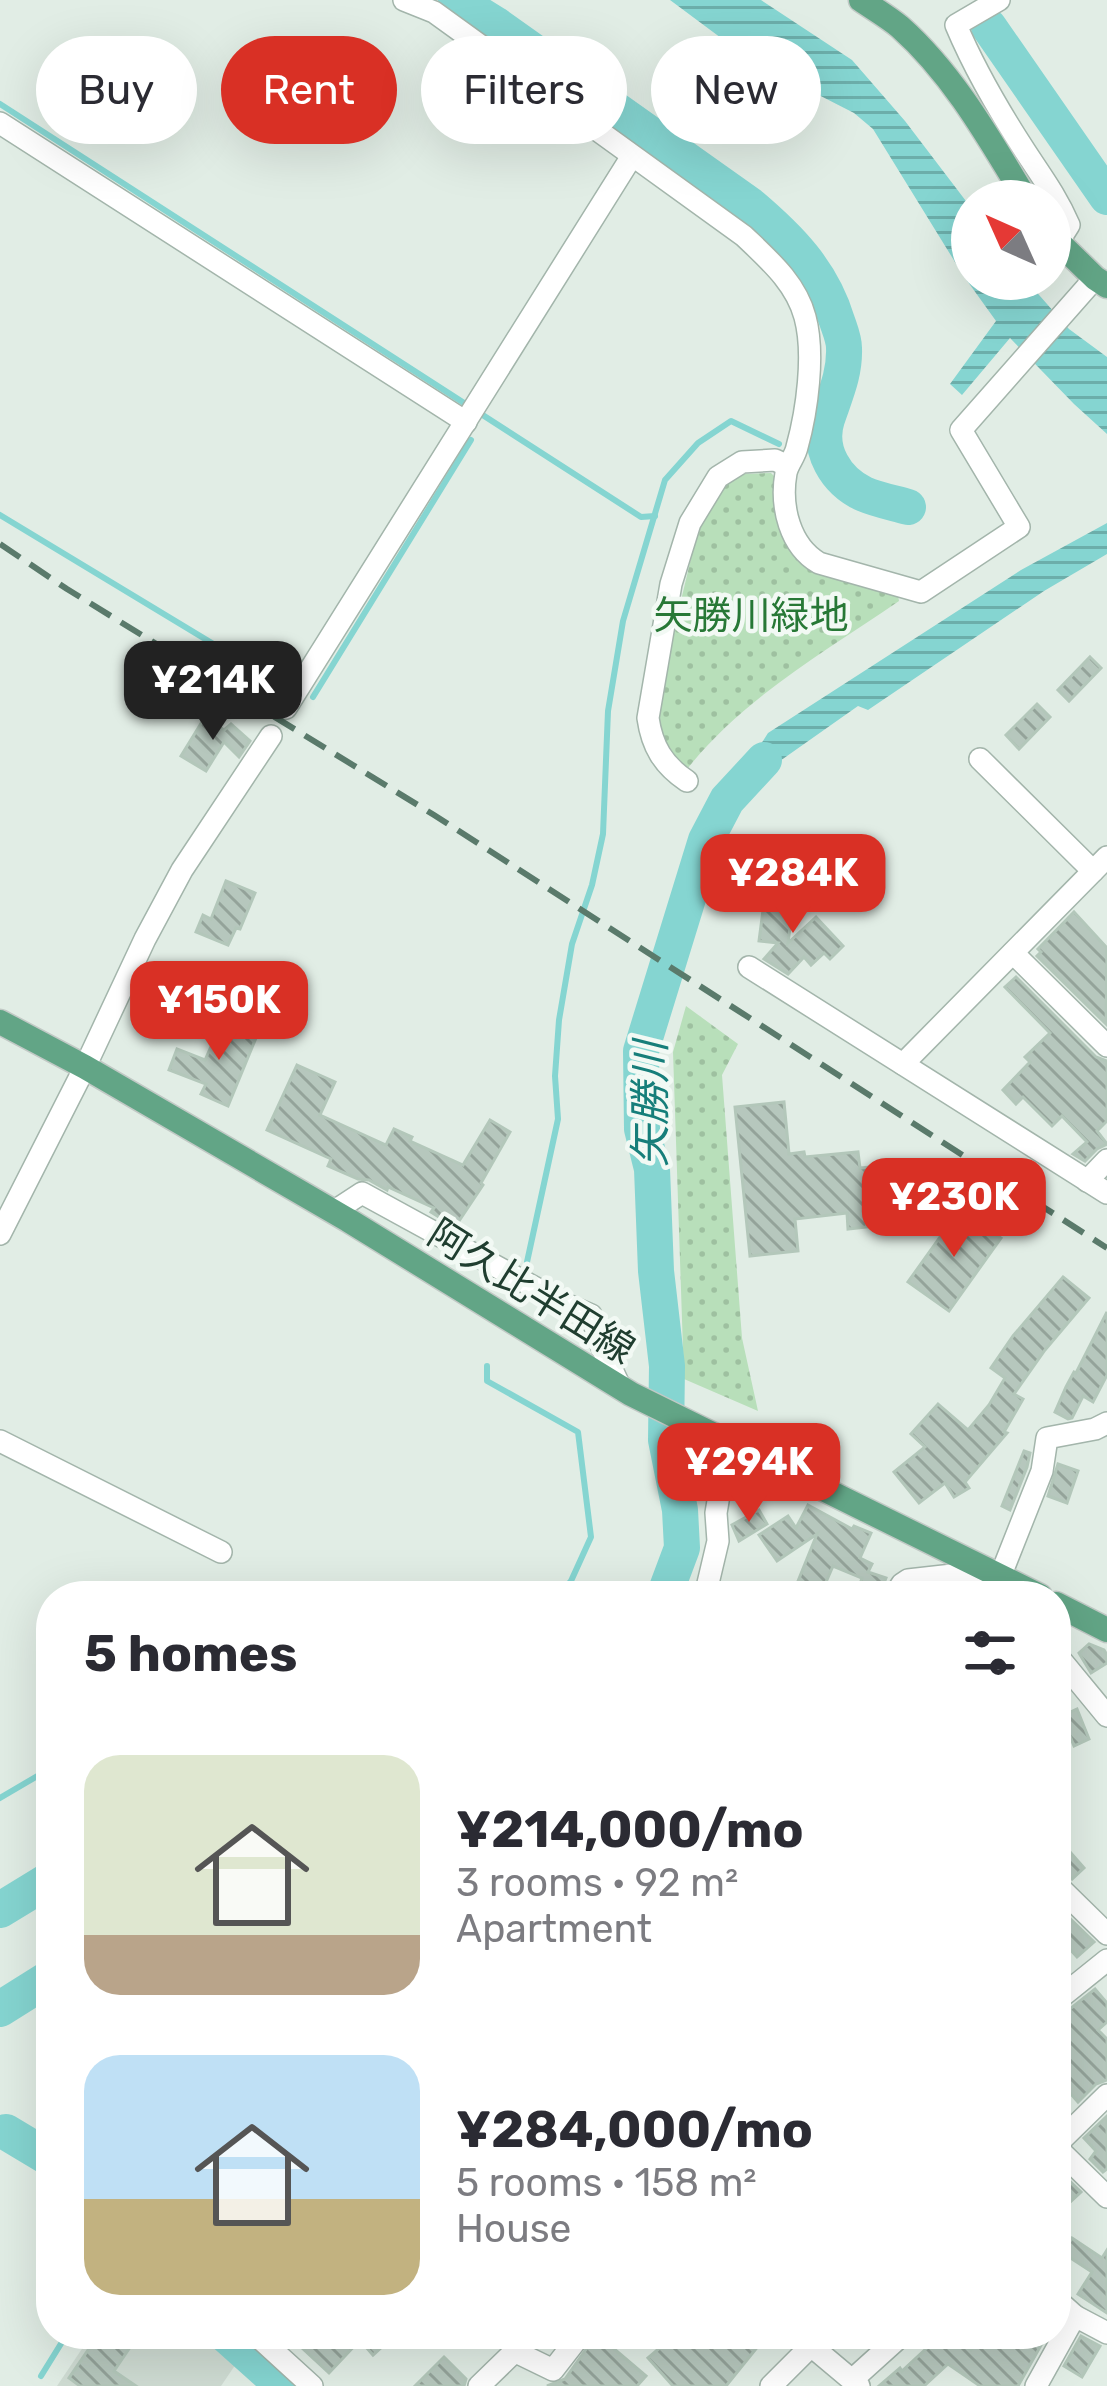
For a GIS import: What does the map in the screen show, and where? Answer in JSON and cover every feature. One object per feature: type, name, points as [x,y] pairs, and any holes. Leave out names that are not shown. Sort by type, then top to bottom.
[{"type":"main road","points":[[861,0],[899,26],[941,70],[1014,180]]},
{"type":"main road","points":[[1071,255],[1101,282]]},
{"type":"main road","name":"阿久比半田線","points":[[0,1022],[334,1212],[626,1390],[1005,1581]]},
{"type":"main road","points":[[1071,1612],[1107,1630]]},
{"type":"street","points":[[404,0],[434,12],[744,236],[784,274],[805,316],[811,359],[796,452],[788,466],[786,513],[796,543],[819,563],[921,592],[1018,527],[961,430],[1074,302],[1101,282]]},
{"type":"street","points":[[999,0],[956,25],[1045,180]]},
{"type":"street","points":[[0,123],[466,422]]},
{"type":"street","points":[[286,708],[632,156]]},
{"type":"street","points":[[687,781],[660,757],[650,737],[648,718],[671,584],[690,523],[718,477],[742,462],[776,460],[788,466]]},
{"type":"street","points":[[0,1234],[182,870],[271,736]]},
{"type":"street","points":[[980,759],[1096,868],[1107,894]]},
{"type":"street","points":[[903,1064],[1096,868]]},
{"type":"street","points":[[1013,953],[1107,1046]]},
{"type":"street","points":[[749,967],[1107,1193]]},
{"type":"street","points":[[1087,1181],[1107,1160]]},
{"type":"street","points":[[334,1212],[362,1193],[591,1315],[626,1390]]},
{"type":"street","points":[[907,1581],[1005,1581],[1042,1471],[1047,1438],[1107,1423]]},
{"type":"street","points":[[0,1441],[221,1552]]},
{"type":"street","points":[[709,1581],[718,1541],[718,1501],[734,1445]]},
{"type":"street","points":[[1071,1672],[1107,1716]]},
{"type":"street","points":[[1071,1899],[1107,1934]]},
{"type":"street","points":[[1071,1991],[1103,1971]]},
{"type":"street","points":[[1071,2131],[1107,2095]]},
{"type":"street","points":[[1071,2161],[1107,2197]]},
{"type":"street","points":[[1071,2312],[1107,2333]]},
{"type":"street","points":[[1071,2323],[1075,2316]]},
{"type":"street","points":[[272,2349],[313,2386]]},
{"type":"street","points":[[479,2386],[512,2349]]},
{"type":"street","points":[[520,2349],[553,2370],[569,2349]]},
{"type":"street","points":[[771,2386],[798,2349]]},
{"type":"street","points":[[815,2349],[855,2383],[888,2349]]},
{"type":"street","points":[[1036,2386],[1057,2349]]},
{"type":"shaded area","points":[[82,2349],[236,2349],[242,2355],[221,2386],[57,2386]]},
{"type":"green space","name":"矢勝川緑地","points":[[771,473],[777,479],[781,529],[795,556],[820,573],[898,595],[899,601],[757,700],[684,773],[673,765],[653,718],[698,529],[722,487],[745,474]]},
{"type":"green space","points":[[686,1006],[738,1044],[722,1075],[742,1338],[758,1411],[684,1379],[673,1052]]},
{"type":"water","points":[[670,0],[761,0],[816,36],[718,36]]},
{"type":"water","points":[[821,40],[852,60],[951,181],[951,256],[873,129],[821,96]]},
{"type":"water","points":[[981,300],[1043,300],[1069,329],[1107,357],[1107,434],[1010,338],[962,395],[950,384],[996,321]]},
{"type":"water","points":[[1107,523],[1107,554],[868,710],[858,706],[726,799],[768,733],[1021,570]]},
{"type":"building","points":[[1090,657],[1101,668],[1069,701],[1058,690]]},
{"type":"building","points":[[1037,704],[1050,717],[1019,749],[1006,735]]},
{"type":"building","points":[[205,717],[224,730],[231,724],[250,741],[239,757],[224,742],[206,771],[181,756]]},
{"type":"building","points":[[226,881],[255,893],[228,945],[196,932],[203,915],[211,919]]},
{"type":"building","points":[[765,895],[794,898],[788,943],[816,917],[843,946],[830,959],[824,953],[811,965],[804,957],[788,974],[764,959],[778,943],[759,941]]},
{"type":"building","points":[[1074,912],[1107,948],[1106,1024],[1037,956],[1038,949]]},
{"type":"building","points":[[1016,977],[1096,1057],[1107,1061],[1107,1121],[1097,1131],[1107,1144],[1085,1161],[1073,1154],[1087,1142],[1062,1116],[1052,1126],[1023,1097],[1016,1104],[1003,1090],[1030,1062],[1025,1057],[1050,1033],[1005,987]]},
{"type":"building","points":[[231,1022],[258,1033],[228,1106],[201,1094],[206,1084],[169,1070],[177,1049],[205,1060],[218,1031],[226,1034]]},
{"type":"building","points":[[297,1065],[335,1082],[320,1115],[386,1145],[394,1129],[463,1165],[490,1120],[510,1132],[455,1227],[431,1212],[434,1208],[328,1166],[331,1159],[267,1130]]},
{"type":"building","points":[[784,1102],[789,1154],[858,1152],[860,1168],[871,1167],[873,1198],[864,1199],[867,1227],[848,1229],[847,1213],[795,1219],[798,1251],[750,1256],[735,1107]]},
{"type":"building","points":[[960,1209],[1001,1238],[949,1311],[908,1282]]},
{"type":"building","points":[[1063,1277],[1089,1298],[1014,1394],[1023,1399],[1007,1433],[965,1482],[969,1488],[954,1497],[945,1483],[919,1503],[894,1472],[925,1447],[911,1434],[938,1404],[968,1430],[1005,1378],[991,1368]]},
{"type":"building","points":[[1107,1312],[1107,1375],[1093,1402],[1083,1396],[1068,1419],[1055,1412]]},
{"type":"building","points":[[1024,1451],[1030,1453],[1027,1467],[1010,1510],[1002,1506]]},
{"type":"building","points":[[1058,1464],[1078,1471],[1067,1503],[1048,1496]]},
{"type":"building","points":[[808,1505],[852,1529],[871,1533],[860,1558],[872,1564],[868,1572],[885,1581],[861,1581],[833,1566],[826,1581],[798,1581],[817,1534],[777,1561],[759,1535],[788,1516],[796,1528]]},
{"type":"building","points":[[759,1510],[767,1524],[739,1541],[732,1525]]},
{"type":"building","points":[[1089,1644],[1107,1655],[1107,1663],[1091,1673],[1079,1653]]},
{"type":"building","points":[[1077,1709],[1089,1739],[1074,1746],[1071,1738],[1071,1712]]},
{"type":"building","points":[[1071,1853],[1084,1868],[1071,1878]]},
{"type":"building","points":[[1071,1920],[1094,1942],[1077,1957],[1071,1950]]},
{"type":"building","points":[[1095,1989],[1107,2003],[1107,2022],[1098,2030],[1107,2039],[1107,2080],[1078,2102],[1071,2094],[1071,2008]]},
{"type":"building","points":[[1107,2116],[1107,2169],[1103,2172],[1090,2159],[1096,2151],[1084,2138]]},
{"type":"building","points":[[1071,2182],[1081,2192],[1071,2201]]},
{"type":"building","points":[[1071,2240],[1102,2258],[1107,2250],[1107,2313],[1078,2294],[1092,2272],[1071,2258]]},
{"type":"building","points":[[1081,2336],[1100,2346],[1082,2377],[1064,2366]]},
{"type":"building","points":[[89,2349],[129,2349],[114,2371],[136,2386],[80,2386],[69,2378]]},
{"type":"building","points":[[303,2349],[352,2349],[329,2373]]},
{"type":"building","points":[[586,2349],[614,2349],[646,2376],[637,2386],[547,2386],[565,2379]]},
{"type":"building","points":[[658,2349],[756,2349],[726,2386],[673,2386],[648,2358]]},
{"type":"building","points":[[926,2349],[1039,2349],[1018,2386],[980,2386],[948,2364],[924,2386],[879,2386],[900,2368],[902,2371]]},
{"type":"building","points":[[444,2357],[466,2379],[464,2386],[415,2386]]},
{"type":"waterway","points":[[456,0],[750,205],[791,243],[823,286],[843,341],[841,376],[825,431],[831,463],[854,488],[908,507]]},
{"type":"waterway","points":[[989,27],[1107,197]]},
{"type":"waterway","points":[[0,104],[641,517],[655,516]]},
{"type":"waterway","points":[[527,1262],[558,1119],[559,1020],[572,944],[603,834],[608,711],[623,621],[665,480],[698,443],[731,421],[779,444]]},
{"type":"waterway","points":[[313,697],[471,440]]},
{"type":"waterway","points":[[0,515],[283,686]]},
{"type":"waterway","name":"矢勝川","points":[[670,1581],[682,1548],[680,1510],[666,1440],[667,1366],[656,1271],[652,1169],[642,1129],[641,1051],[706,840],[727,800],[764,760]]},
{"type":"waterway","points":[[487,1366],[487,1381],[578,1432],[591,1537],[571,1581]]},
{"type":"waterway","points":[[0,1798],[36,1777]]},
{"type":"waterway","name":"矢勝川","points":[[0,1910],[36,1888]]},
{"type":"waterway","points":[[0,2009],[36,1986]]},
{"type":"waterway","points":[[0,2009],[36,1986]]},
{"type":"waterway","points":[[6,2132],[36,2150]]},
{"type":"waterway","points":[[10,2133],[36,2149]]},
{"type":"waterway","points":[[41,2376],[58,2349]]},
{"type":"waterway","points":[[242,2349],[283,2386]]},
{"type":"railway","points":[[0,544],[434,815],[1107,1248]]}]
